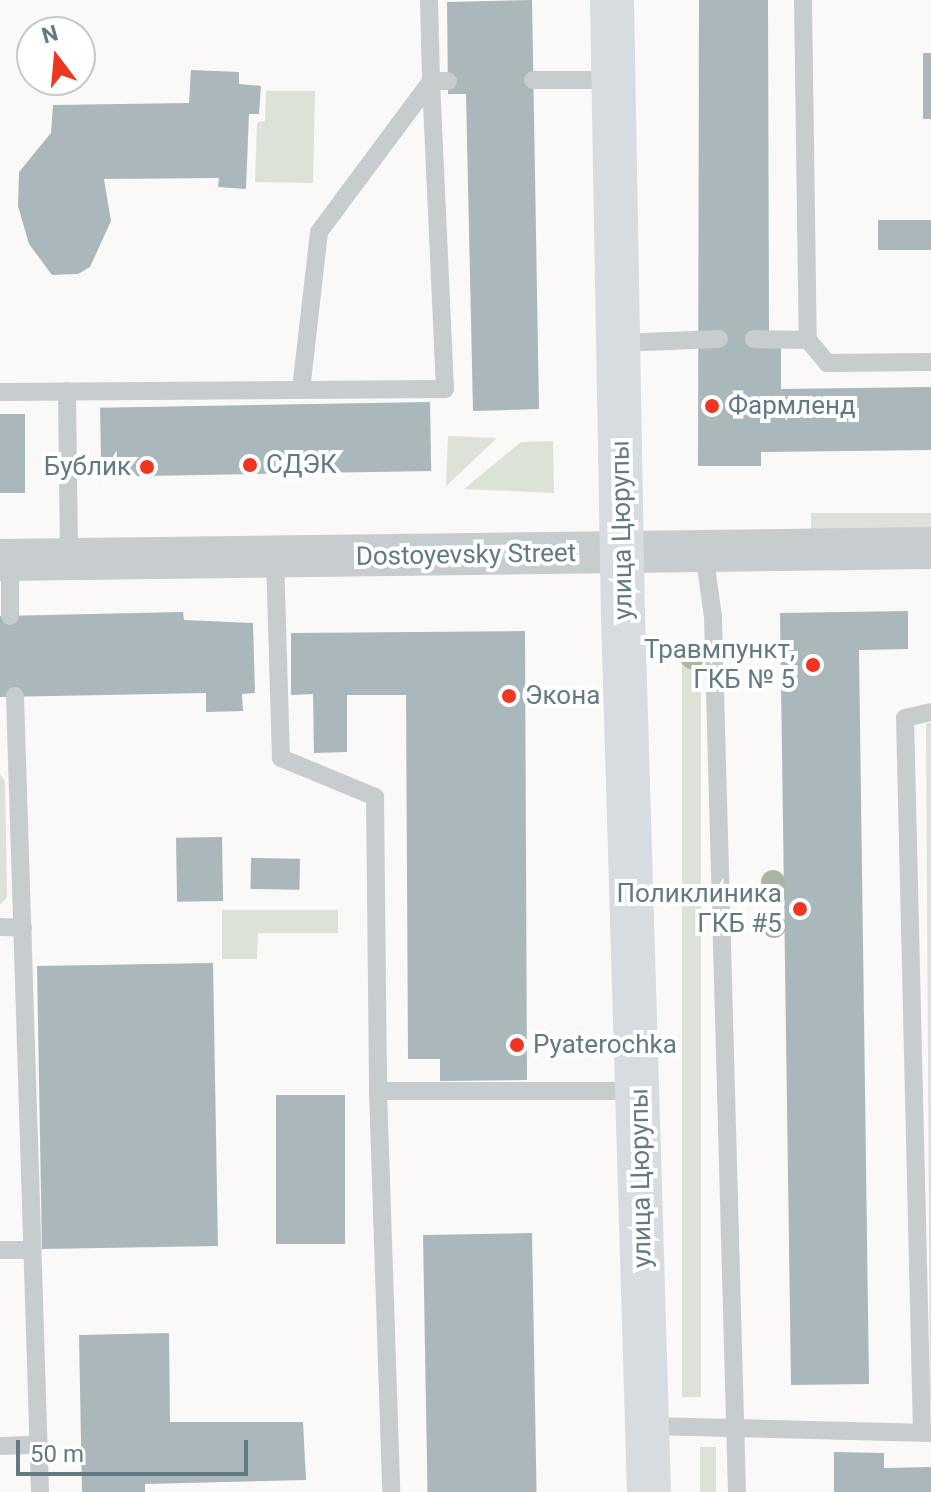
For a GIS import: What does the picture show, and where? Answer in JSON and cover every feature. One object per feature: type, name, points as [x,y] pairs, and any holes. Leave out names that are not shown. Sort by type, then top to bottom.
[{"type":"main road","name":"улица Цюрупы","points":[[612,0],[623,554],[649,1492]]},
{"type":"street","name":"Dostoyevsky Street","points":[[5,560],[931,548]]},
{"type":"lane","points":[[0,392],[445,389],[440,81],[429,0]]},
{"type":"lane","points":[[803,0],[808,340],[827,363],[931,362]]},
{"type":"lane","points":[[533,80],[612,80]]},
{"type":"lane","points":[[301,390],[319,232],[440,81]]},
{"type":"lane","points":[[619,343],[719,339]]},
{"type":"lane","points":[[754,339],[808,340]]},
{"type":"lane","points":[[67,391],[69,559]]},
{"type":"lane","points":[[704,552],[713,617],[737,1492]]},
{"type":"lane","points":[[275,557],[281,758],[375,797],[378,1091],[391,1492]]},
{"type":"lane","points":[[5,560],[10,616]]},
{"type":"lane","points":[[15,696],[9,765],[23,928],[40,1492]]},
{"type":"lane","points":[[648,1426],[926,1433],[905,718],[931,712]]},
{"type":"lane","points":[[0,927],[23,928]]},
{"type":"lane","points":[[378,1091],[639,1091]]},
{"type":"lane","points":[[0,1250],[32,1250]]},
{"type":"lane","points":[[0,1446],[38,1445]]},
{"type":"shaded area","points":[[266,91],[315,91],[313,183],[255,182],[257,122],[265,121]]},
{"type":"shaded area","points":[[448,436],[497,438],[446,486]]},
{"type":"shaded area","points":[[553,441],[554,493],[464,489],[521,442]]},
{"type":"shaded area","points":[[811,513],[931,513],[931,530],[811,530]]},
{"type":"shaded area","points":[[682,644],[701,644],[701,1397],[682,1397]]},
{"type":"shaded area","points":[[926,723],[931,723],[931,1402],[930,1402]]},
{"type":"shaded area","points":[[0,774],[5,781],[7,897],[0,905]]},
{"type":"shaded area","points":[[222,910],[338,910],[338,933],[258,933],[257,959],[222,959]]},
{"type":"shaded area","points":[[700,1447],[716,1447],[716,1492],[700,1492]]},
{"type":"building","points":[[532,0],[539,409],[473,411],[466,94],[448,94],[447,2]]},
{"type":"building","points":[[699,0],[768,0],[769,331],[781,345],[781,389],[931,387],[931,450],[761,452],[761,466],[698,466]]},
{"type":"building","points":[[923,53],[931,53],[931,119],[923,119]]},
{"type":"building","points":[[191,70],[239,72],[239,84],[261,86],[259,114],[249,114],[246,189],[218,187],[219,178],[104,179],[111,221],[90,267],[78,274],[52,275],[29,244],[18,206],[19,172],[51,133],[53,105],[189,103]]},
{"type":"building","points":[[878,220],[931,220],[931,250],[878,250]]},
{"type":"building","points":[[430,402],[431,471],[101,477],[100,408]]},
{"type":"building","points":[[0,414],[25,414],[25,493],[0,493]]},
{"type":"building","points":[[908,611],[908,649],[859,650],[869,1384],[791,1385],[780,613]]},
{"type":"building","points":[[183,612],[184,620],[253,623],[255,693],[242,694],[243,711],[206,712],[206,693],[0,697],[0,616]]},
{"type":"building","points":[[525,631],[527,1080],[440,1081],[440,1059],[408,1059],[406,695],[347,695],[347,752],[314,753],[313,694],[291,695],[291,633]]},
{"type":"building","points":[[222,837],[223,901],[177,902],[176,838]]},
{"type":"building","points":[[251,858],[300,859],[299,890],[250,889]]},
{"type":"building","points":[[213,963],[218,1246],[42,1249],[37,966]]},
{"type":"building","points":[[276,1095],[345,1095],[345,1244],[276,1244]]},
{"type":"building","points":[[532,1233],[537,1492],[428,1492],[423,1235]]},
{"type":"building","points":[[169,1333],[170,1422],[303,1422],[306,1480],[145,1484],[145,1492],[82,1492],[79,1335]]},
{"type":"building","points":[[834,1452],[884,1453],[884,1468],[931,1467],[931,1492],[834,1492]]},
{"type":"place","name":"Фармленд","points":[[712,406]]},
{"type":"place","name":"СДЭК","points":[[250,465]]},
{"type":"place","name":"Бублик","points":[[147,467]]},
{"type":"place","name":"Травмпункт, ГКБ № 5","points":[[813,665]]},
{"type":"place","name":"Экона","points":[[509,696]]},
{"type":"place","name":"Поликлиника ГКБ #5","points":[[800,909]]},
{"type":"place","name":"Pyaterochka","points":[[517,1045]]}]
